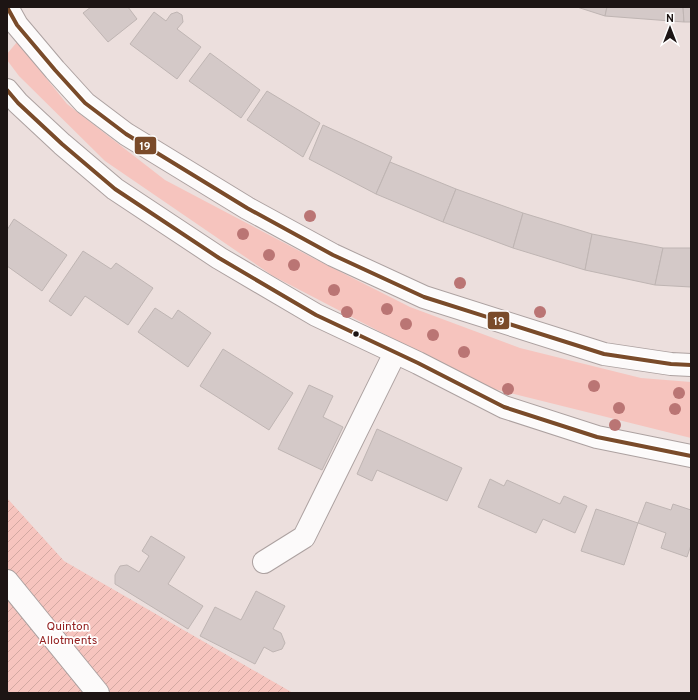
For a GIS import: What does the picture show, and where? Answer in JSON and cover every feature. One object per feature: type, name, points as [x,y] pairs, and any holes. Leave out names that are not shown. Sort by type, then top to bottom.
[{"type":"street","points":[[11,23],[85,103],[126,134],[247,208],[333,256],[424,297],[604,354],[671,364],[691,365]]},
{"type":"street","points":[[7,90],[18,103],[62,144],[115,189],[219,258],[316,315],[504,407],[597,437],[691,456]]},
{"type":"street","points":[[264,562],[304,537],[396,353]]},
{"type":"street","points":[[7,581],[98,693]]},
{"type":"green space","points":[[17,42],[67,104],[165,180],[410,307],[520,348],[641,378],[691,382],[691,438],[486,387],[273,276],[105,161],[19,76],[7,60],[7,54]]},
{"type":"green space","name":"Quinton Allotments","points":[[7,498],[64,561],[293,693],[7,693]]},
{"type":"building","points":[[91,7],[128,7],[137,19],[108,42],[83,13]]},
{"type":"building","points":[[577,7],[607,7],[605,16]]},
{"type":"building","points":[[607,7],[683,7],[684,22],[605,16]]},
{"type":"building","points":[[683,7],[691,7],[691,22],[684,22]]},
{"type":"building","points":[[154,12],[166,21],[171,14],[177,12],[182,15],[183,22],[177,29],[201,47],[177,79],[130,44]]},
{"type":"building","points":[[210,53],[260,90],[241,118],[189,81]]},
{"type":"building","points":[[267,91],[320,123],[303,157],[247,120]]},
{"type":"building","points":[[323,125],[392,157],[376,194],[309,159]]},
{"type":"building","points":[[390,162],[456,189],[443,222],[376,194]]},
{"type":"building","points":[[456,189],[523,213],[513,248],[443,222]]},
{"type":"building","points":[[523,213],[592,234],[585,270],[513,248]]},
{"type":"building","points":[[14,219],[67,255],[42,291],[7,266],[7,230]]},
{"type":"building","points":[[592,234],[663,248],[655,285],[585,270]]},
{"type":"building","points":[[663,248],[691,248],[691,287],[655,285]]},
{"type":"building","points":[[83,251],[111,269],[116,263],[153,288],[128,325],[85,296],[71,316],[49,301]]},
{"type":"building","points":[[155,308],[172,319],[178,310],[211,333],[188,367],[138,332]]},
{"type":"building","points":[[223,349],[293,393],[269,430],[200,386]]},
{"type":"building","points":[[309,385],[333,396],[323,417],[343,427],[322,470],[278,449]]},
{"type":"building","points":[[377,429],[462,468],[447,501],[377,470],[372,481],[357,474]]},
{"type":"building","points":[[490,479],[504,486],[507,480],[560,504],[564,496],[587,506],[575,533],[543,519],[536,533],[478,507]]},
{"type":"building","points":[[646,502],[671,510],[673,504],[691,510],[691,545],[687,557],[661,548],[666,533],[638,523]]},
{"type":"building","points":[[596,509],[638,523],[624,565],[581,551]]},
{"type":"building","points":[[151,536],[185,557],[168,584],[203,606],[188,629],[115,584],[115,575],[120,566],[127,565],[139,572],[149,556],[142,551]]},
{"type":"building","points":[[256,591],[285,606],[273,629],[281,633],[285,643],[282,649],[273,652],[264,647],[255,664],[200,636],[215,607],[241,620]]},
{"type":"transit line","name":"19","points":[[7,7],[17,25],[85,103],[126,134],[247,208],[333,255],[424,297],[604,354],[671,364],[691,365]]},
{"type":"transit line","name":"19","points":[[7,90],[18,103],[62,144],[115,189],[219,258],[316,315],[418,363],[504,407],[597,437],[691,456]]}]
